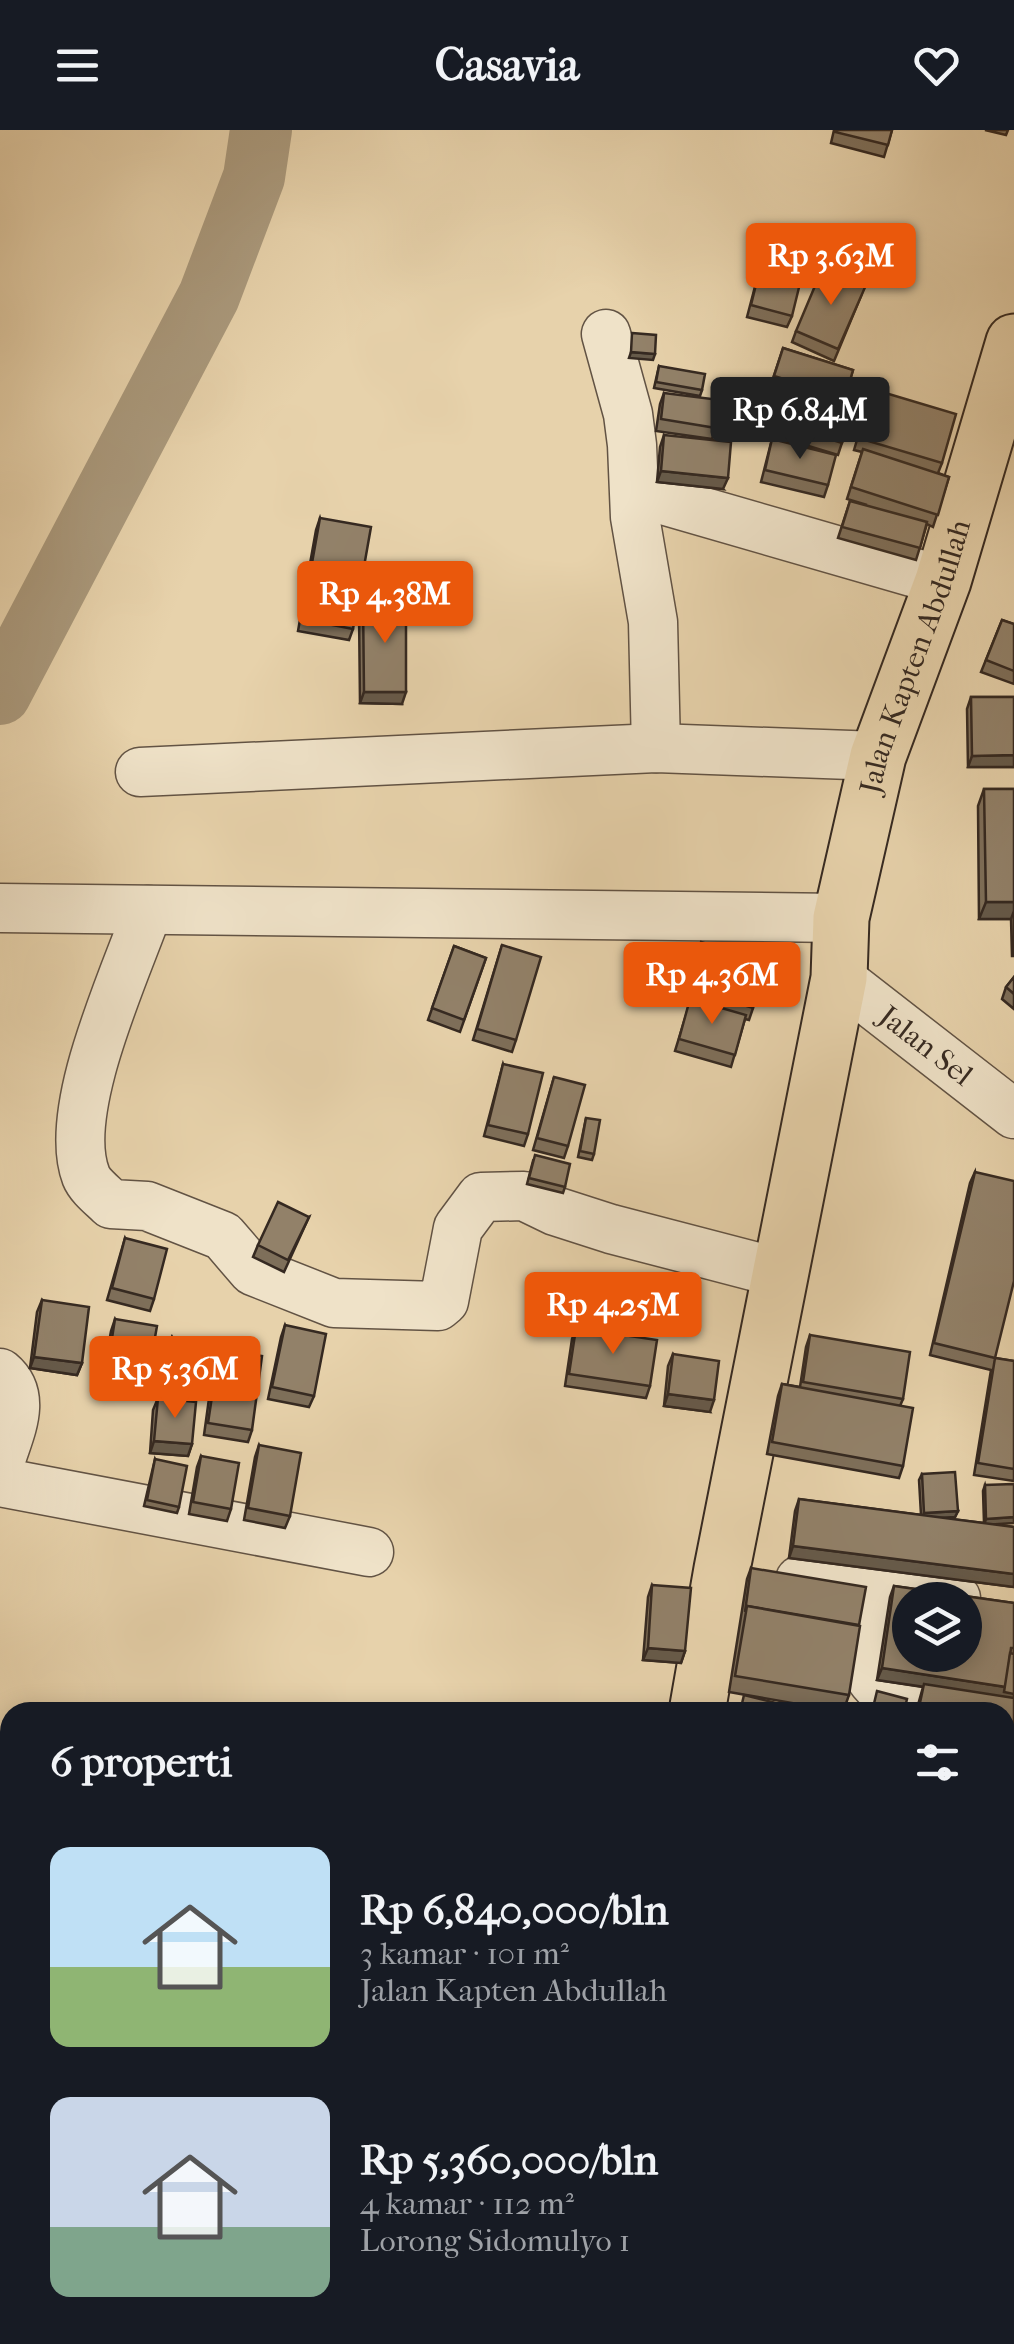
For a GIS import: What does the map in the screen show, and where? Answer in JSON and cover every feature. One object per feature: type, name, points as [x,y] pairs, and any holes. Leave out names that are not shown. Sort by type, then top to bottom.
[{"type":"main road","name":"Jalan Kapten Abdullah","points":[[691,1702],[722,1569],[839,978],[841,918],[878,756],[943,580],[1014,342]]},
{"type":"street","points":[[606,334],[628,414],[635,517],[653,622],[656,748]]},
{"type":"street","points":[[634,492],[943,580]]},
{"type":"street","points":[[140,772],[656,748],[878,756]]},
{"type":"street","points":[[3,908],[841,918]]},
{"type":"street","points":[[148,910],[87,1083],[79,1145],[86,1180],[111,1204],[147,1206],[223,1236],[253,1271],[334,1303],[438,1306],[444,1302],[458,1228],[481,1197],[524,1196],[555,1211],[610,1228],[780,1273]]},
{"type":"street","name":"Jalan Sel","points":[[839,978],[1014,1114]]},
{"type":"street","points":[[0,1373],[11,1382],[16,1410],[0,1463]]},
{"type":"street","points":[[0,1482],[369,1552]]},
{"type":"street","points":[[722,1569],[892,1592]]},
{"type":"street","points":[[876,1590],[872,1680],[880,1690],[902,1702]]},
{"type":"building","points":[[836,130],[892,130],[888,145]]},
{"type":"building","points":[[763,256],[804,267],[792,316],[751,305]]},
{"type":"building","points":[[823,267],[866,285],[838,349],[796,331]]},
{"type":"building","points":[[632,333],[656,335],[655,354],[631,352]]},
{"type":"building","points":[[783,348],[853,370],[845,398],[774,376]]},
{"type":"building","points":[[659,366],[705,374],[702,390],[656,382]]},
{"type":"building","points":[[770,387],[852,412],[842,443],[760,418]]},
{"type":"building","points":[[872,389],[956,414],[942,463],[858,438]]},
{"type":"building","points":[[664,393],[720,400],[716,428],[661,419]]},
{"type":"building","points":[[664,435],[731,442],[728,478],[661,471]]},
{"type":"building","points":[[772,439],[836,455],[828,485],[765,470]]},
{"type":"building","points":[[863,449],[949,477],[938,515],[851,487]]},
{"type":"building","points":[[850,501],[927,522],[920,548],[842,527]]},
{"type":"building","points":[[320,518],[371,527],[353,629],[302,619]]},
{"type":"building","points":[[363,600],[406,600],[406,692],[364,692]]},
{"type":"building","points":[[1002,620],[1014,624],[1014,671],[986,660]]},
{"type":"building","points":[[971,697],[1014,697],[1014,755],[972,756]]},
{"type":"building","points":[[984,789],[1014,789],[1014,902],[986,902]]},
{"type":"building","points":[[701,942],[767,963],[753,1008],[687,988]]},
{"type":"building","points":[[502,945],[541,957],[516,1040],[477,1029]]},
{"type":"building","points":[[454,946],[486,958],[464,1020],[432,1008]]},
{"type":"building","points":[[1014,977],[1014,994],[1006,987]]},
{"type":"building","points":[[690,999],[746,1015],[735,1055],[679,1039]]},
{"type":"building","points":[[503,1064],[543,1073],[528,1134],[488,1125]]},
{"type":"building","points":[[554,1077],[585,1085],[568,1146],[537,1138]]},
{"type":"building","points":[[586,1118],[600,1120],[594,1154],[580,1151]]},
{"type":"building","points":[[535,1155],[570,1164],[565,1187],[529,1178]]},
{"type":"building","points":[[975,1172],[1014,1181],[1014,1281],[995,1358],[934,1343]]},
{"type":"building","points":[[278,1202],[309,1217],[288,1260],[258,1245]]},
{"type":"building","points":[[125,1238],[167,1249],[154,1299],[112,1288]]},
{"type":"building","points":[[42,1300],[89,1307],[82,1363],[34,1357]]},
{"type":"building","points":[[115,1319],[157,1326],[147,1383],[106,1376]]},
{"type":"building","points":[[285,1325],[326,1334],[314,1396],[272,1387]]},
{"type":"building","points":[[576,1328],[657,1340],[650,1386],[569,1374]]},
{"type":"building","points":[[810,1335],[910,1352],[903,1399],[803,1382]]},
{"type":"building","points":[[172,1337],[207,1344],[197,1390],[162,1382]]},
{"type":"building","points":[[219,1350],[262,1356],[252,1430],[208,1423]]},
{"type":"building","points":[[673,1354],[719,1361],[714,1400],[668,1394]]},
{"type":"building","points":[[995,1358],[1014,1361],[1014,1469],[978,1463]]},
{"type":"building","points":[[782,1384],[913,1408],[903,1466],[772,1442]]},
{"type":"building","points":[[158,1398],[196,1402],[192,1444],[154,1441]]},
{"type":"building","points":[[259,1445],[301,1453],[290,1516],[248,1508]]},
{"type":"building","points":[[201,1456],[239,1463],[231,1509],[193,1502]]},
{"type":"building","points":[[155,1459],[187,1466],[179,1507],[147,1500]]},
{"type":"building","points":[[955,1472],[958,1511],[924,1513],[922,1474]]},
{"type":"building","points":[[1014,1484],[1014,1517],[986,1519],[985,1485]]},
{"type":"building","points":[[799,1499],[1014,1527],[1014,1574],[793,1546]]},
{"type":"building","points":[[751,1568],[866,1587],[859,1625],[747,1606],[745,1612]]},
{"type":"building","points":[[652,1585],[691,1588],[685,1651],[648,1648]]},
{"type":"building","points":[[982,1598],[1014,1603],[1014,1648],[1006,1687],[908,1672],[982,1672]]},
{"type":"building","points":[[892,1600],[892,1670],[882,1668]]},
{"type":"building","points":[[747,1606],[860,1626],[849,1695],[735,1676]]},
{"type":"building","points":[[1010,1653],[1014,1654],[1014,1694],[1004,1692]]},
{"type":"building","points":[[924,1684],[1014,1698],[1014,1702],[920,1702]]},
{"type":"building","points":[[877,1691],[907,1699],[906,1702],[874,1702]]},
{"type":"building","points":[[744,1695],[772,1702],[742,1702]]},
{"type":"waterway","points":[[0,694],[209,296],[254,177],[261,130]]}]
